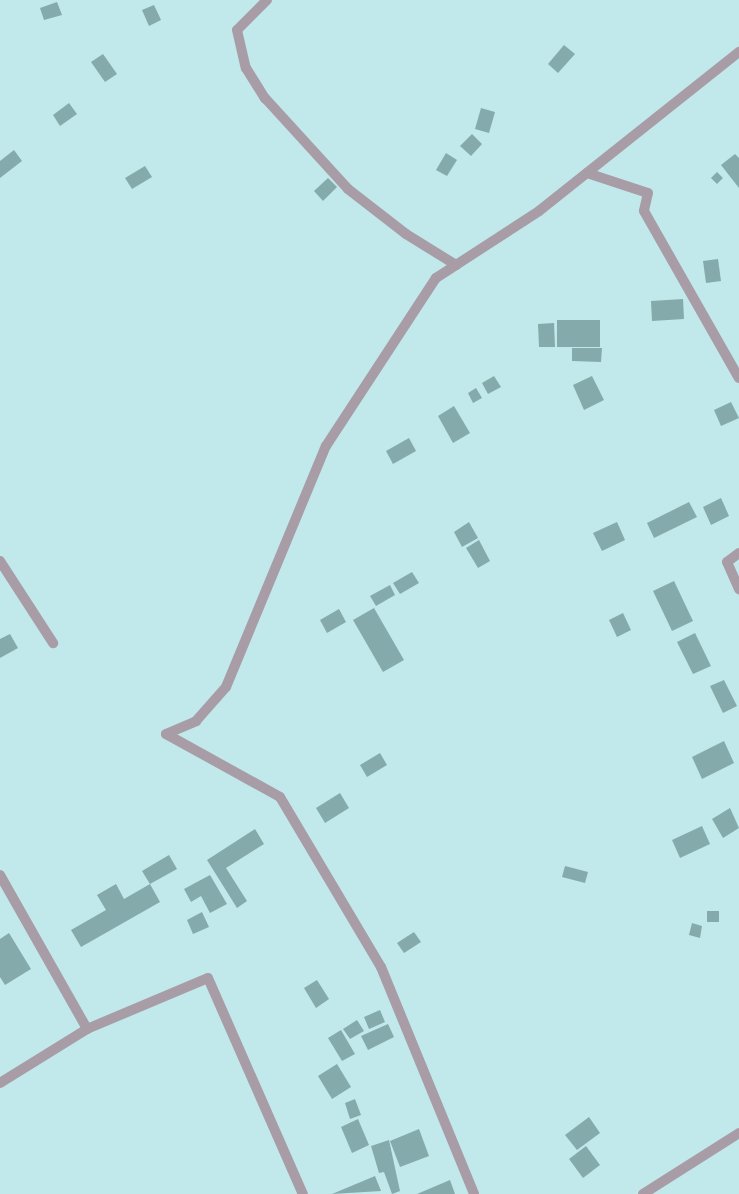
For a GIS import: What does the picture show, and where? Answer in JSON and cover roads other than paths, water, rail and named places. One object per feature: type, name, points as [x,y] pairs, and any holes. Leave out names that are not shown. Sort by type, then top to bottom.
[{"type":"street","points":[[267,0],[237,30],[246,68],[265,98],[348,189],[406,234],[456,265]]},
{"type":"street","points":[[474,1194],[381,967],[280,797],[166,734],[196,721],[226,687],[326,446],[436,278],[539,211],[739,52]]},
{"type":"street","points":[[586,173],[648,193],[644,211],[739,378]]},
{"type":"street","points":[[739,553],[727,562],[739,589]]},
{"type":"street","points":[[0,561],[53,643]]},
{"type":"street","points":[[0,875],[87,1030]]},
{"type":"street","points":[[0,1084],[87,1030],[208,978],[303,1194]]},
{"type":"street","points":[[643,1194],[739,1133]]}]
